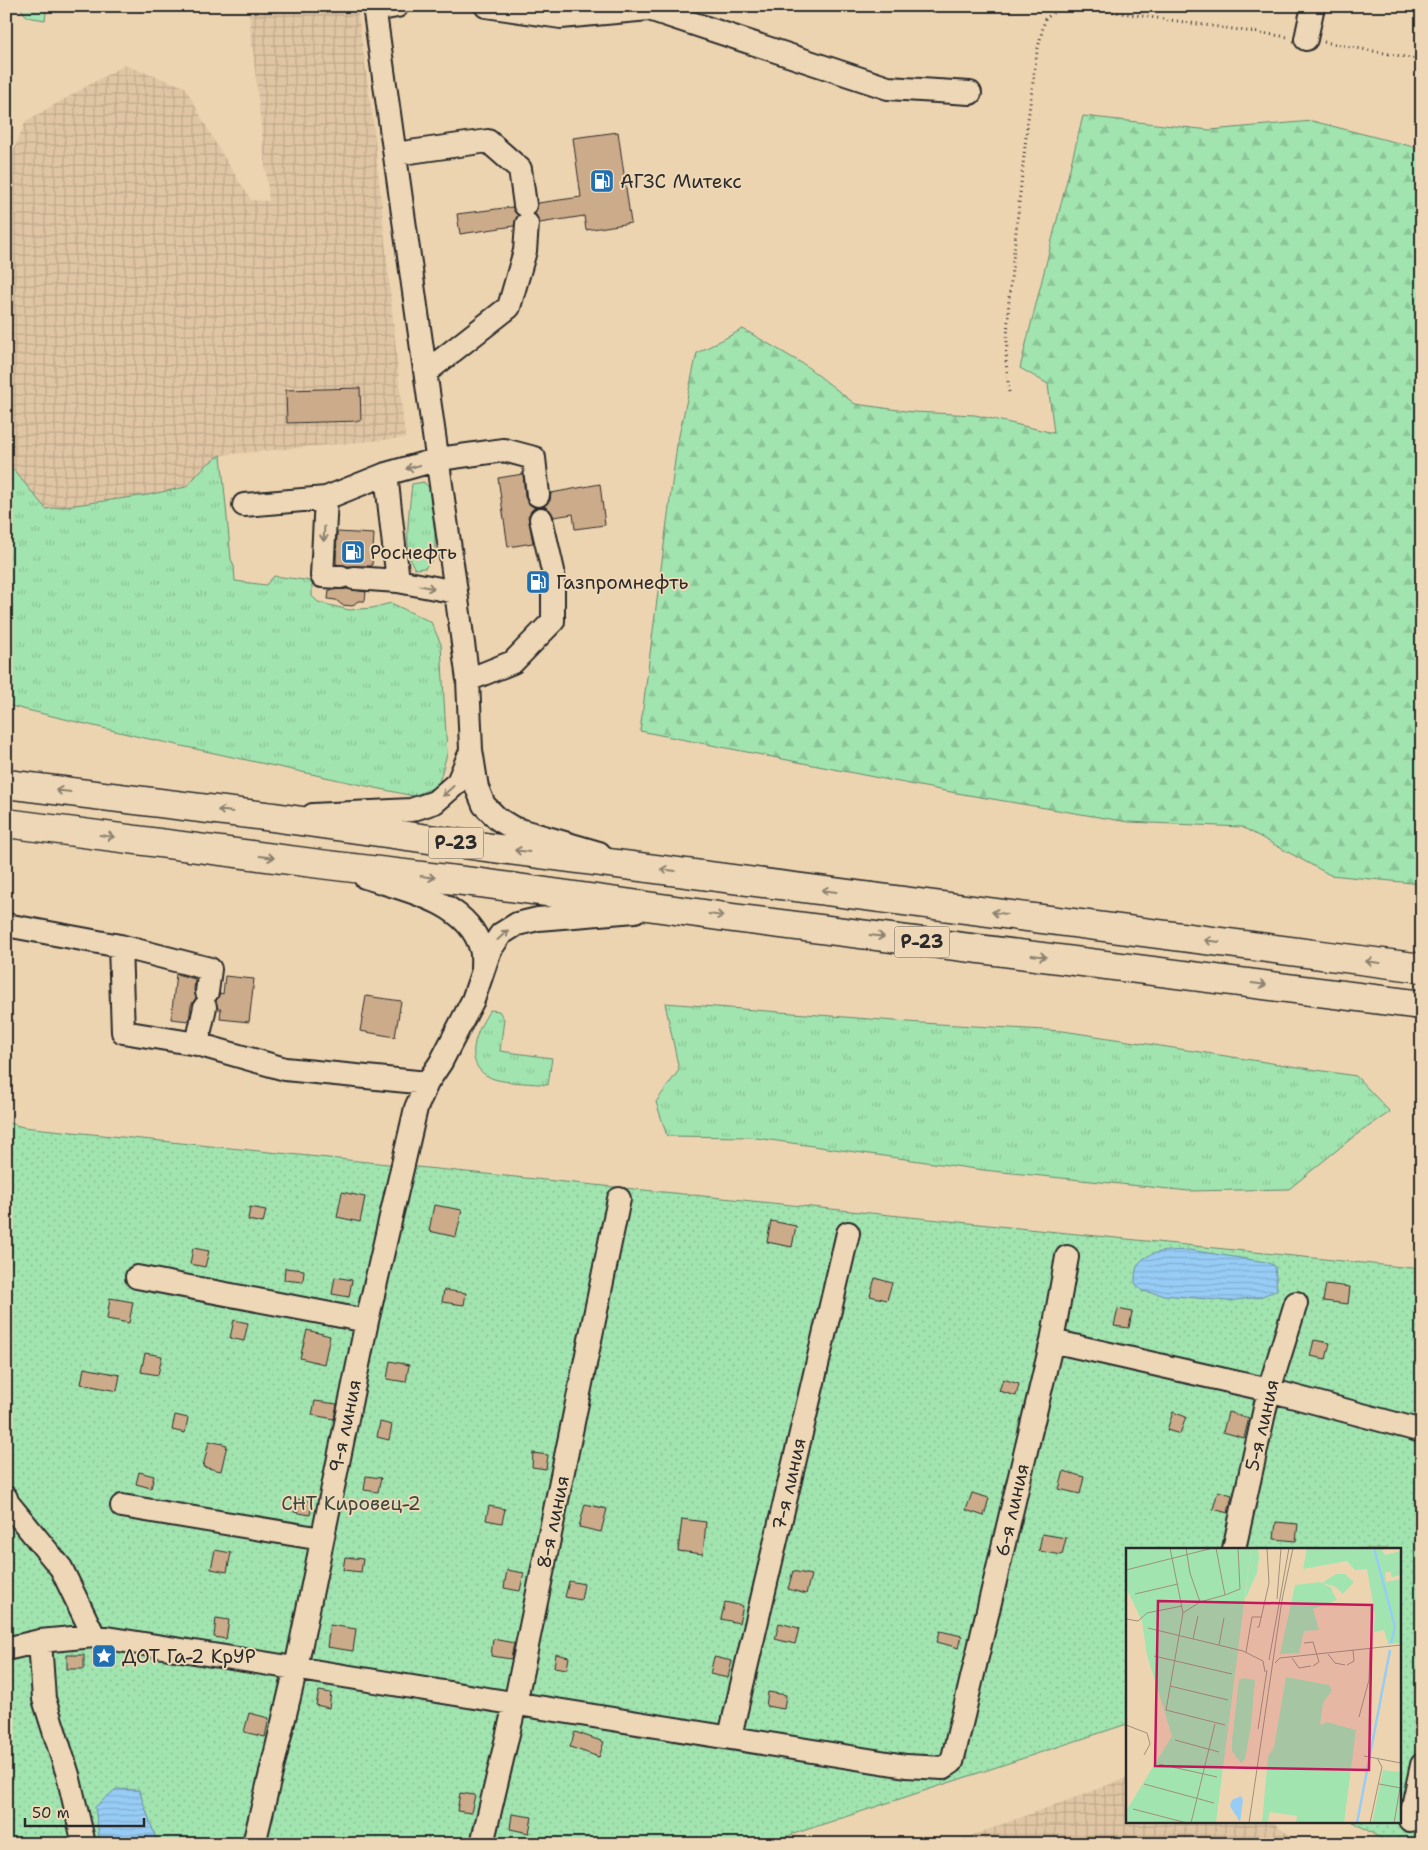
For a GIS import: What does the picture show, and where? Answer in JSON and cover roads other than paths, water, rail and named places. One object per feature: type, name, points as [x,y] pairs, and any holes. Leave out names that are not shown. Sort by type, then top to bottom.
[{"type":"highway","name":"Р-23","points":[[6,784],[273,817],[485,847],[1422,968]]},
{"type":"highway","name":"Р-23","points":[[6,823],[1422,1004]]},
{"type":"street","points":[[397,6],[374,8],[439,460],[468,680],[471,750],[477,788],[484,805],[498,819],[513,828],[640,866]]},
{"type":"street","points":[[486,6],[561,17],[649,9],[888,88],[970,93]]},
{"type":"street","points":[[1306,39],[1312,6]]},
{"type":"street","points":[[395,154],[488,141],[520,169],[526,215],[525,251],[509,307],[426,372]]},
{"type":"street","points":[[244,506],[326,498],[386,474],[439,460],[504,450],[534,458],[538,495]]},
{"type":"street","points":[[386,474],[398,581]]},
{"type":"street","points":[[326,498],[322,576],[398,581],[456,592]]},
{"type":"street","points":[[468,680],[513,662],[553,621],[553,571],[541,519]]},
{"type":"street","points":[[273,817],[411,810],[435,802],[458,782],[471,750]]},
{"type":"street","points":[[328,865],[433,900],[456,913],[468,924],[482,950],[482,977]]},
{"type":"street","name":"9-я линия","points":[[254,1844],[296,1668],[367,1321],[416,1108],[427,1083],[441,1062],[473,1000],[490,950],[501,934],[517,924],[538,919],[668,908]]},
{"type":"street","points":[[6,925],[120,946],[210,969],[197,1044]]},
{"type":"street","points":[[120,946],[123,1032],[197,1044],[285,1069],[427,1083]]},
{"type":"street","name":"8-я линия","points":[[482,1844],[515,1704],[619,1199]]},
{"type":"street","name":"7-я линия","points":[[730,1736],[848,1233]]},
{"type":"street","name":"6-я линия","points":[[730,1736],[906,1766],[943,1768],[952,1762],[1052,1341],[1067,1256]]},
{"type":"street","points":[[137,1278],[367,1321]]},
{"type":"street","name":"5-я линия","points":[[1234,1548],[1269,1390],[1296,1303]]},
{"type":"street","points":[[1052,1341],[1269,1390],[1422,1431]]},
{"type":"street","points":[[6,1498],[7,1502],[61,1568],[94,1636]]},
{"type":"street","points":[[122,1506],[322,1539]]},
{"type":"street","points":[[6,1649],[40,1641],[94,1636],[515,1704],[730,1736]]},
{"type":"street","points":[[40,1641],[44,1699],[68,1775],[84,1844]]},
{"type":"street","points":[[1410,1820],[1422,1765]]},
{"type":"water","points":[[1189,1250],[1266,1262],[1275,1266],[1277,1290],[1260,1297],[1228,1301],[1142,1291],[1135,1283],[1137,1267],[1146,1257],[1160,1252]]},
{"type":"water","points":[[116,1789],[139,1790],[158,1844],[100,1844],[95,1807]]},
{"type":"waterway","points":[[1408,6],[1422,9]]},
{"type":"place","name":"АГЗС Митекс","points":[[602,181]]},
{"type":"place","name":"Роснефть","points":[[353,552]]},
{"type":"place","name":"Газпромнефть","points":[[538,582]]},
{"type":"place","name":"ДОТ Га-2 КрУР","points":[[104,1656]]},
{"type":"park label","name":"СНТ Кировец-2","points":[[351,1503]]}]
